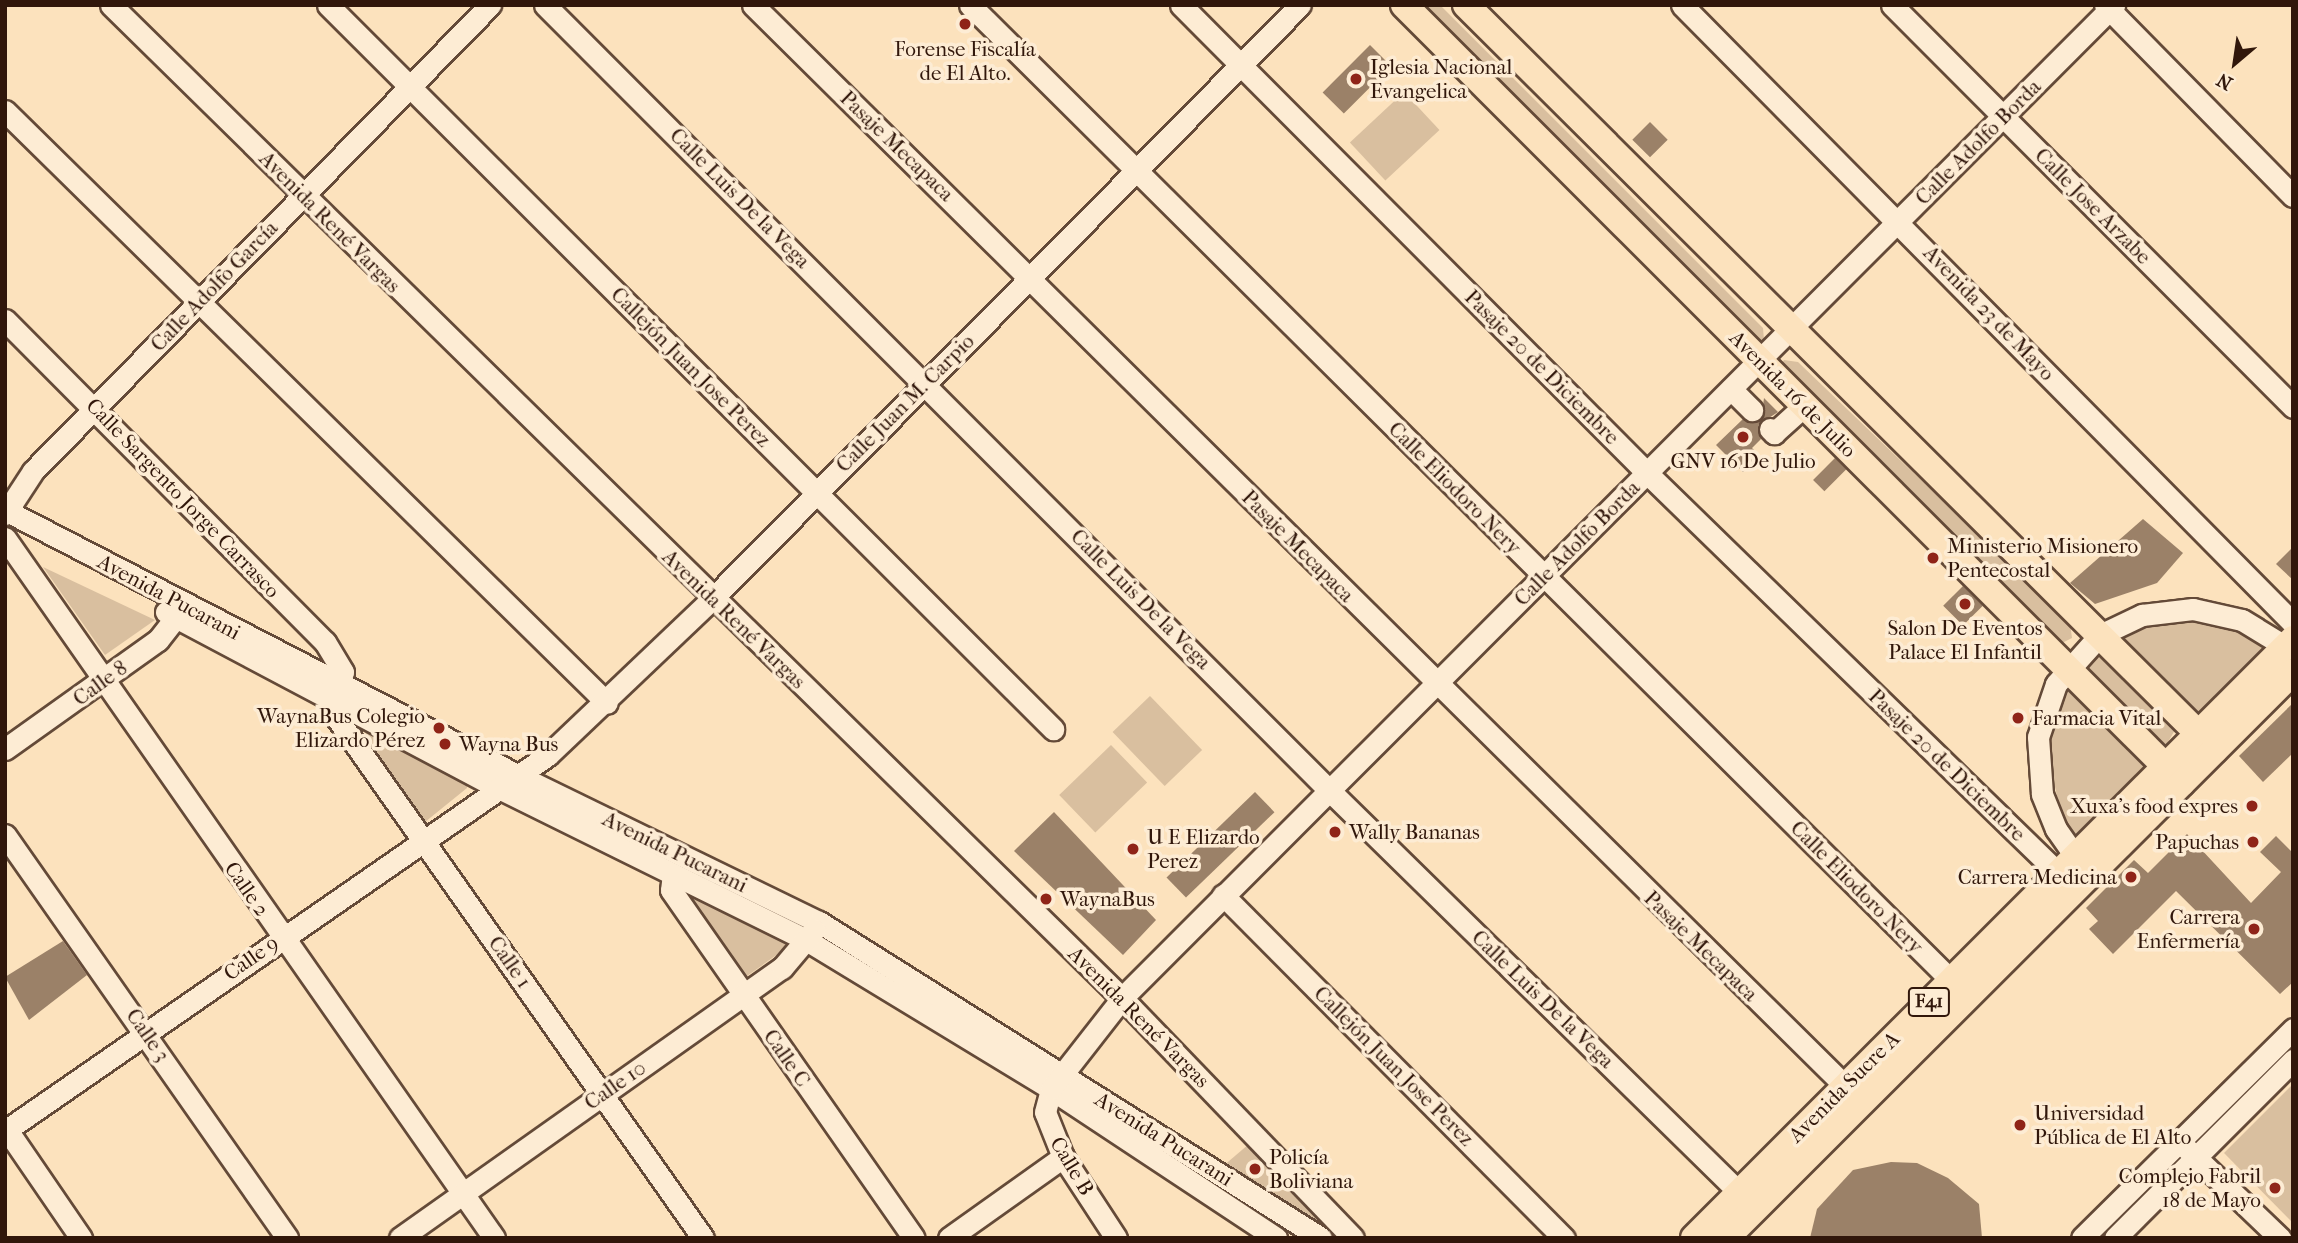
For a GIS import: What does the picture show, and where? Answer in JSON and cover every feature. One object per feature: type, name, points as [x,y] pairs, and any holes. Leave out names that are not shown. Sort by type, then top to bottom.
[{"type":"main road","name":"Avenida 16 de Julio","points":[[1404,5],[2174,774]]},
{"type":"main road","points":[[1466,5],[2207,741]]},
{"type":"main road","name":"Avenida Sucre A","points":[[2207,741],[2290,636]]},
{"type":"main road","name":"Avenida Sucre A","points":[[1726,1238],[1970,999],[2207,741],[2293,672]]},
{"type":"main road","name":"Avenida Sucre A","points":[[1693,1238],[2066,864],[2174,774]]},
{"type":"street","name":"Avenida René Vargas","points":[[111,5],[1122,998],[1353,1238]]},
{"type":"street","name":"Callejón Juan Jose Perez","points":[[328,5],[1052,729]]},
{"type":"street","name":"Calle Adolfo García","points":[[6,515],[33,471],[490,5]]},
{"type":"street","name":"Calle Luis De la Vega","points":[[545,5],[926,382],[1329,790],[1739,1192]]},
{"type":"street","name":"Pasaje Mecapaca","points":[[753,5],[1030,275],[1436,686],[1845,1086]]},
{"type":"street","name":"Calle Eliodoro Nery","points":[[970,5],[1970,999]]},
{"type":"street","name":"Pasaje 20 de Diciembre","points":[[1181,5],[1647,472],[2032,848],[2066,864]]},
{"type":"street","name":"Calle Juan M. Carpio","points":[[499,788],[519,776],[607,703],[1300,5]]},
{"type":"street","name":"Avenida 23 de Mayo","points":[[1682,5],[1898,221],[2290,636]]},
{"type":"street","name":"Calle Jose Arzabe","points":[[1892,5],[2293,407]]},
{"type":"street","name":"Calle Adolfo Borda","points":[[1056,1082],[1122,998],[1436,686],[2109,7]]},
{"type":"street","points":[[2109,7],[2293,196]]},
{"type":"street","points":[[5,111],[607,703]]},
{"type":"street","name":"Calle Sargento Jorge Carrasco","points":[[5,320],[95,407],[324,642],[341,664],[336,692]]},
{"type":"street","points":[[1731,389],[1752,410]]},
{"type":"street","points":[[1770,429],[1774,433],[1805,405]]},
{"type":"street","name":"Avenida Pucarani","points":[[6,515],[181,612],[336,692],[519,776],[818,922],[1056,1082],[1276,1238]]},
{"type":"street","name":"Calle 2","points":[[5,538],[102,682],[494,1238]]},
{"type":"street","points":[[2066,864],[2042,794],[2038,747],[2048,701],[2067,667],[2100,635],[2142,615],[2193,609],[2242,620],[2290,636]]},
{"type":"street","name":"Calle 8","points":[[5,749],[158,640],[181,612]]},
{"type":"street","name":"Avenida Pucarani","points":[[336,692],[499,788],[808,942],[1056,1082],[1321,1238]]},
{"type":"street","name":"Calle 1","points":[[336,692],[334,714],[425,839],[703,1238]]},
{"type":"street","name":"Calle 9","points":[[6,1129],[499,788]]},
{"type":"street","points":[[2032,848],[2056,830]]},
{"type":"street","name":"Calle 3","points":[[5,835],[146,1032],[287,1238]]},
{"type":"street","name":"Calle C","points":[[673,874],[671,890],[914,1238]]},
{"type":"street","name":"Callejón Juan Jose Perez","points":[[1223,895],[1564,1238]]},
{"type":"street","name":"Calle 10","points":[[400,1238],[782,968],[808,942],[818,922]]},
{"type":"street","points":[[2082,1238],[2293,1029]]},
{"type":"street","points":[[2115,1238],[2293,1060]]},
{"type":"street","name":"Calle B","points":[[1056,1082],[1045,1112],[1063,1157],[1116,1238]]},
{"type":"street","points":[[6,1129],[81,1238]]},
{"type":"street","points":[[2179,1142],[2280,1238]]},
{"type":"street","points":[[949,1238],[1063,1157]]},
{"type":"shaded area","points":[[1409,5],[1440,5],[1763,328],[1764,340],[1757,345]]},
{"type":"shaded area","points":[[1404,92],[1439,130],[1385,180],[1350,142]]},
{"type":"shaded area","points":[[1784,360],[1798,362],[2070,623],[2072,638],[2060,644],[1779,366]]},
{"type":"shaded area","points":[[43,567],[155,620],[105,655]]},
{"type":"shaded area","points":[[2198,620],[2226,623],[2270,646],[2202,716],[2194,716],[2117,635],[2136,627]]},
{"type":"shaded area","points":[[2092,655],[2100,658],[2175,730],[2165,747],[2085,673],[2085,659]]},
{"type":"shaded area","points":[[2071,685],[2148,761],[2149,769],[2083,836],[2076,836],[2061,814],[2048,755],[2062,687]]},
{"type":"shaded area","points":[[1150,696],[1202,750],[1165,786],[1113,732]]},
{"type":"shaded area","points":[[367,730],[467,781],[467,788],[425,822],[365,736]]},
{"type":"shaded area","points":[[1111,745],[1147,782],[1095,832],[1059,795]]},
{"type":"shaded area","points":[[691,892],[786,941],[785,949],[747,976],[742,974],[688,898]]},
{"type":"shaded area","name":"Complejo Fabril 18 de Mayo","points":[[2293,1084],[2293,1223],[2224,1153]]},
{"type":"shaded area","points":[[1249,1144],[1348,1238],[1333,1238],[1222,1167]]},
{"type":"building","name":"Iglesia Nacional Evangelica","points":[[1370,45],[1391,66],[1344,114],[1323,92]]},
{"type":"building","points":[[1650,122],[1668,140],[1650,157],[1632,140]]},
{"type":"building","name":"GNV 16 De Julio","points":[[1764,398],[1778,412],[1758,425],[1761,439],[1752,448],[1760,456],[1743,472],[1716,445],[1743,419],[1761,420]]},
{"type":"building","points":[[1835,458],[1846,469],[1824,491],[1813,480]]},
{"type":"building","points":[[2143,519],[2183,553],[2157,583],[2095,604],[2070,583]]},
{"type":"building","points":[[2293,547],[2293,580],[2276,564]]},
{"type":"building","name":"Salon De Eventos Palace El Infantil","points":[[1963,586],[1983,606],[1963,626],[1943,606]]},
{"type":"building","points":[[2293,703],[2293,753],[2263,782],[2239,756]]},
{"type":"building","points":[[1255,792],[1274,812],[1186,898],[1167,877]]},
{"type":"building","points":[[1054,812],[1156,920],[1123,955],[1014,851]]},
{"type":"building","points":[[2187,834],[2251,903],[2281,872],[2260,852],[2276,836],[2293,853],[2293,982],[2280,994],[2176,891],[2113,954],[2089,929],[2098,921],[2086,908],[2134,860],[2148,873]]},
{"type":"building","points":[[63,941],[87,975],[29,1020],[5,977]]},
{"type":"building","points":[[1891,1162],[1917,1163],[1948,1178],[1979,1204],[1982,1238],[1810,1238],[1817,1209],[1853,1170]]},
{"type":"place","name":"Forense Fiscalía de El Alto.","points":[[965,24]]},
{"type":"place","name":"Iglesia Nacional Evangelica","points":[[1356,79]]},
{"type":"place","name":"GNV 16 De Julio","points":[[1743,437]]},
{"type":"place","name":"Ministerio Misionero Pentecostal","points":[[1933,558]]},
{"type":"place","name":"Salon De Eventos Palace El Infantil","points":[[1965,604]]},
{"type":"place","name":"Farmacia Vital","points":[[2018,718]]},
{"type":"place","name":"WaynaBus Colegio Elizardo Pérez","points":[[439,728]]},
{"type":"place","name":"Wayna Bus","points":[[445,744]]},
{"type":"place","name":"Xuxa's food expres","points":[[2252,806]]},
{"type":"place","name":"Wally Bananas","points":[[1335,832]]},
{"type":"place","name":"Papuchas","points":[[2253,842]]},
{"type":"place","name":"U E Elizardo Perez","points":[[1133,849]]},
{"type":"place","name":"Carrera Medicina","points":[[2131,877]]},
{"type":"place","name":"WaynaBus","points":[[1046,899]]},
{"type":"place","name":"Carrera Enfermería","points":[[2254,929]]},
{"type":"place","name":"Universidad Pública de El Alto","points":[[2020,1125]]},
{"type":"place","name":"Policía Boliviana","points":[[1255,1169]]},
{"type":"place","name":"Complejo Fabril 18 de Mayo","points":[[2275,1188]]}]
